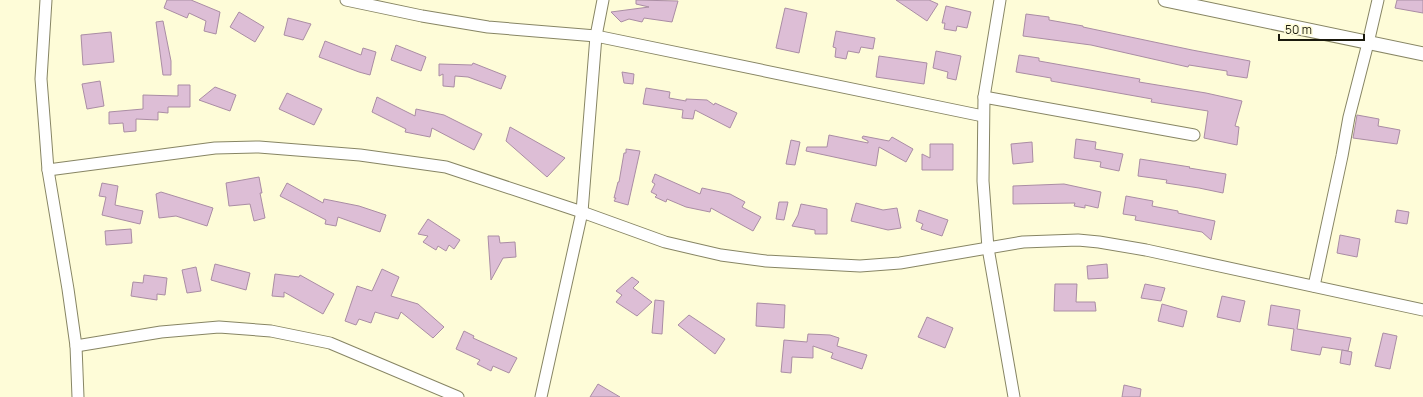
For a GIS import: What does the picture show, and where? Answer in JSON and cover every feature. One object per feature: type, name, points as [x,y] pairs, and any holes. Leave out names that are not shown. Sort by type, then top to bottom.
[{"type":"street","points":[[46,0],[41,79],[48,170],[76,346],[78,397]]},
{"type":"street","points":[[346,0],[422,16],[488,27],[596,36],[983,116]]},
{"type":"street","points":[[541,397],[582,212],[596,36],[603,0]]},
{"type":"street","points":[[1000,0],[984,97],[983,181],[988,248],[1014,397]]},
{"type":"street","points":[[1165,0],[1423,54]]},
{"type":"street","points":[[1314,286],[1349,117],[1378,0]]},
{"type":"street","points":[[984,97],[1194,135]]},
{"type":"street","points":[[48,170],[215,148],[259,146],[360,155],[446,168],[582,212],[665,242],[721,255],[766,261],[860,266],[900,263],[1030,242],[1078,240],[1146,250],[1423,310]]},
{"type":"street","points":[[76,346],[161,332],[219,328],[271,331],[330,343],[458,397]]},
{"type":"building","points":[[167,0],[191,0],[220,12],[216,34],[204,31],[206,21],[189,13],[187,18],[164,8]]},
{"type":"building","points":[[636,0],[678,1],[672,22],[644,18],[642,22],[629,19],[621,22],[611,12],[649,7],[636,4]]},
{"type":"building","points":[[896,0],[929,0],[938,4],[927,21]]},
{"type":"building","points":[[1397,0],[1423,0],[1423,13],[1395,8]]},
{"type":"building","points":[[946,6],[971,12],[967,28],[957,26],[956,31],[944,29],[945,23],[942,23]]},
{"type":"building","points":[[785,8],[807,13],[799,53],[776,48]]},
{"type":"building","points":[[239,12],[264,27],[255,42],[230,27]]},
{"type":"building","points":[[1026,14],[1049,17],[1049,20],[1250,61],[1247,78],[1227,75],[1227,71],[1189,65],[1188,67],[1091,45],[1023,36]]},
{"type":"building","points":[[288,18],[311,24],[303,40],[284,35]]},
{"type":"building","points":[[163,21],[171,61],[171,75],[163,75],[156,22]]},
{"type":"building","points":[[836,31],[875,38],[873,49],[861,47],[859,53],[848,51],[846,59],[835,57],[836,48],[833,47]]},
{"type":"building","points":[[111,32],[114,62],[83,65],[81,35]]},
{"type":"building","points":[[325,41],[361,55],[363,48],[376,52],[370,75],[319,57]]},
{"type":"building","points":[[396,45],[426,57],[421,71],[391,60]]},
{"type":"building","points":[[936,51],[961,56],[956,80],[947,78],[948,72],[933,68]]},
{"type":"building","points":[[1019,55],[1039,58],[1039,61],[1140,79],[1139,82],[1206,93],[1242,101],[1235,126],[1239,127],[1237,145],[1204,138],[1208,111],[1151,102],[1152,99],[1051,81],[1051,78],[1016,72]]},
{"type":"building","points":[[879,56],[927,63],[924,84],[876,77]]},
{"type":"building","points":[[473,63],[506,76],[501,89],[468,77],[455,76],[454,87],[443,86],[443,74],[439,76],[439,64],[472,65]]},
{"type":"building","points":[[622,72],[634,74],[633,84],[624,83]]},
{"type":"building","points":[[100,81],[104,106],[87,109],[82,84]]},
{"type":"building","points":[[178,85],[190,85],[190,107],[168,107],[168,113],[158,112],[158,120],[136,119],[136,131],[124,132],[123,123],[109,124],[109,112],[143,109],[143,95],[178,96]]},
{"type":"building","points":[[215,87],[236,95],[230,111],[199,100]]},
{"type":"building","points":[[646,88],[670,92],[669,98],[686,101],[686,99],[707,100],[714,105],[715,103],[737,113],[730,128],[695,110],[693,119],[682,118],[683,110],[643,104]]},
{"type":"building","points":[[287,93],[322,109],[314,125],[279,109]]},
{"type":"building","points":[[377,97],[415,116],[416,109],[444,115],[482,134],[474,150],[432,128],[430,137],[405,132],[406,129],[372,112]]},
{"type":"building","points":[[1357,115],[1379,119],[1378,126],[1400,130],[1397,144],[1353,138]]},
{"type":"building","points":[[510,127],[565,158],[547,177],[506,141]]},
{"type":"building","points":[[829,135],[868,143],[868,141],[862,138],[863,136],[889,141],[892,137],[913,149],[906,162],[879,147],[876,166],[806,151],[807,147],[827,147]]},
{"type":"building","points":[[1076,139],[1096,142],[1095,149],[1123,154],[1119,171],[1100,167],[1101,162],[1074,158]]},
{"type":"building","points":[[791,140],[800,142],[795,165],[786,164]]},
{"type":"building","points":[[1032,142],[1033,162],[1013,164],[1011,144]]},
{"type":"building","points":[[930,144],[953,144],[953,170],[922,170],[922,154],[930,158]]},
{"type":"building","points":[[626,149],[640,151],[628,205],[614,201],[616,198],[614,198]]},
{"type":"building","points":[[1140,159],[1226,174],[1223,193],[1166,183],[1167,180],[1138,176]]},
{"type":"building","points":[[655,174],[700,194],[702,188],[730,194],[745,202],[742,207],[761,217],[753,231],[711,208],[710,212],[686,207],[667,199],[666,202],[655,197],[657,195],[651,192],[655,184],[652,182]]},
{"type":"building","points":[[259,177],[262,193],[260,193],[265,218],[254,221],[250,204],[229,206],[226,183]]},
{"type":"building","points":[[102,183],[118,186],[115,205],[143,211],[140,224],[102,215],[106,197],[99,196]]},
{"type":"building","points":[[287,183],[323,203],[324,199],[359,206],[386,215],[380,232],[338,217],[336,226],[325,224],[326,220],[280,196]]},
{"type":"building","points":[[1064,184],[1101,192],[1098,208],[1085,205],[1085,208],[1074,206],[1075,203],[1013,204],[1013,186]]},
{"type":"building","points":[[161,192],[213,208],[207,226],[176,216],[159,218],[156,194]]},
{"type":"building","points":[[1126,196],[1153,201],[1152,206],[1215,221],[1211,240],[1202,232],[1135,220],[1136,216],[1123,214]]},
{"type":"building","points":[[779,202],[788,202],[784,220],[776,219]]},
{"type":"building","points":[[856,203],[883,210],[897,208],[901,228],[888,230],[851,221]]},
{"type":"building","points":[[801,204],[827,209],[827,234],[815,234],[815,230],[792,226],[798,215]]},
{"type":"building","points":[[919,210],[948,220],[942,236],[921,229],[923,224],[916,221]]},
{"type":"building","points":[[1397,210],[1409,212],[1407,224],[1395,222]]},
{"type":"building","points":[[428,219],[460,240],[454,249],[449,245],[446,251],[438,246],[436,250],[423,242],[428,236],[418,234]]},
{"type":"building","points":[[131,229],[132,243],[106,245],[105,231]]},
{"type":"building","points":[[1340,235],[1360,239],[1357,257],[1337,253]]},
{"type":"building","points":[[488,236],[499,236],[500,243],[515,242],[516,257],[503,258],[491,280]]},
{"type":"building","points":[[215,264],[250,273],[246,290],[211,280]]},
{"type":"building","points":[[1107,264],[1108,278],[1088,279],[1087,266]]},
{"type":"building","points":[[196,267],[201,291],[187,293],[182,270]]},
{"type":"building","points":[[382,269],[399,277],[391,296],[418,304],[444,327],[433,338],[401,312],[398,319],[375,312],[371,323],[359,319],[356,325],[345,321],[357,286],[372,291]]},
{"type":"building","points":[[275,274],[299,277],[300,275],[334,294],[323,314],[284,292],[284,297],[272,296]]},
{"type":"building","points":[[144,275],[167,278],[165,295],[157,294],[157,300],[131,296],[133,282],[143,283]]},
{"type":"building","points":[[632,277],[639,282],[633,288],[652,302],[637,316],[616,302],[622,295],[616,291]]},
{"type":"building","points":[[1055,284],[1077,284],[1076,302],[1095,302],[1096,311],[1054,311]]},
{"type":"building","points":[[1145,284],[1165,288],[1161,301],[1141,298]]},
{"type":"building","points":[[1222,296],[1245,301],[1240,322],[1217,317]]},
{"type":"building","points":[[655,300],[664,301],[662,334],[652,333]]},
{"type":"building","points":[[757,303],[785,305],[784,328],[756,326]]},
{"type":"building","points":[[1162,304],[1187,311],[1183,327],[1158,321]]},
{"type":"building","points":[[1271,305],[1300,310],[1297,329],[1351,338],[1348,351],[1322,347],[1320,355],[1291,350],[1294,329],[1268,325]]},
{"type":"building","points":[[689,315],[725,339],[715,354],[678,325]]},
{"type":"building","points":[[927,317],[953,328],[945,348],[918,337]]},
{"type":"building","points":[[464,331],[474,336],[473,338],[517,358],[509,373],[493,366],[491,371],[477,364],[480,360],[456,349]]},
{"type":"building","points":[[1383,333],[1397,336],[1390,369],[1375,366]]},
{"type":"building","points":[[808,334],[830,335],[839,338],[837,346],[867,355],[862,369],[831,358],[833,353],[813,346],[813,358],[792,357],[791,373],[781,372],[784,340],[807,342]]},
{"type":"building","points":[[1342,350],[1352,352],[1350,365],[1340,363]]},
{"type":"building","points":[[598,384],[620,397],[590,397]]},
{"type":"building","points":[[1124,385],[1141,389],[1140,397],[1122,397]]}]
